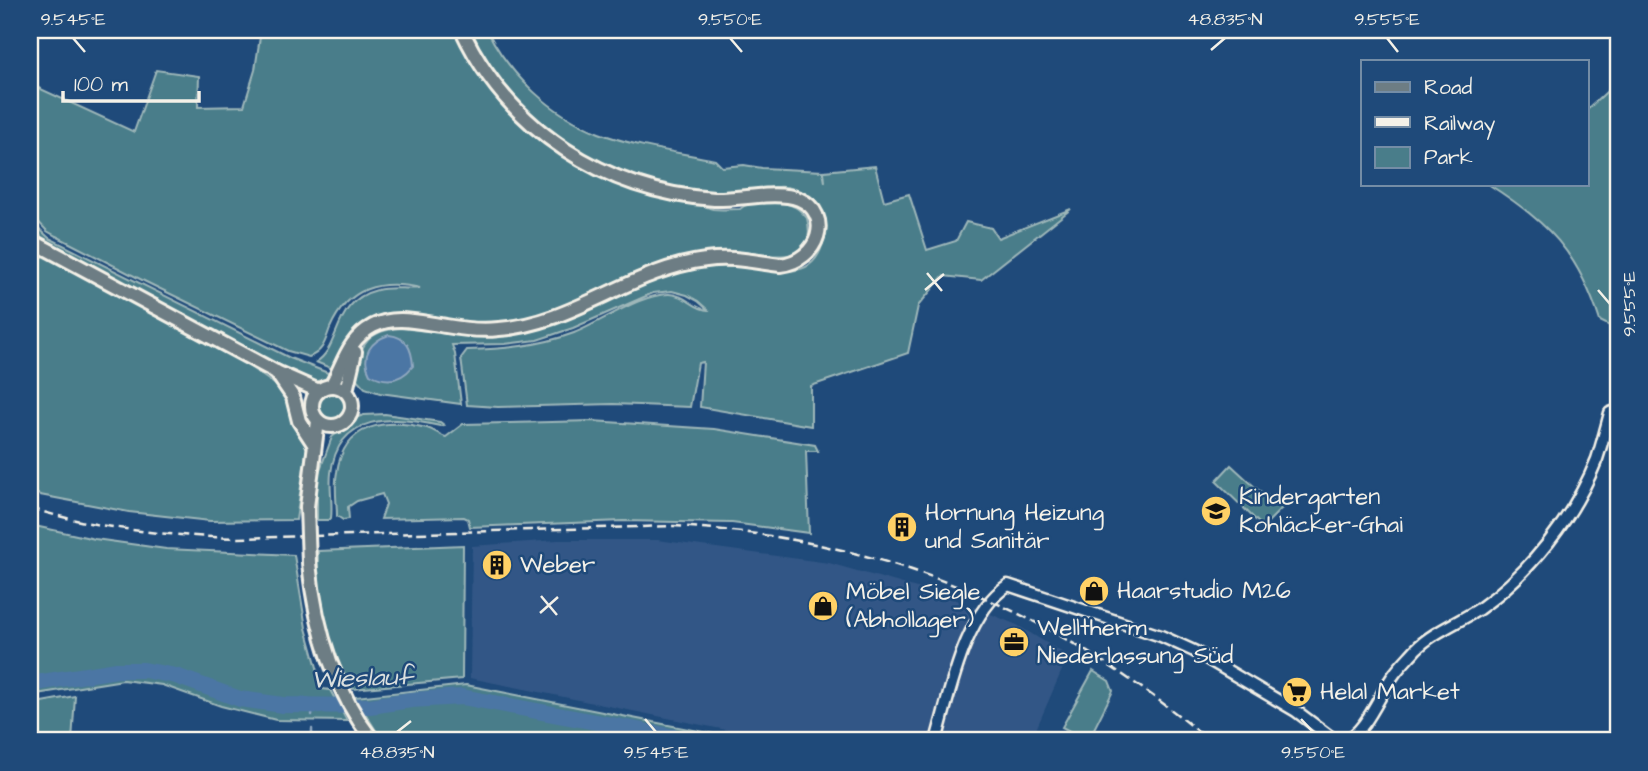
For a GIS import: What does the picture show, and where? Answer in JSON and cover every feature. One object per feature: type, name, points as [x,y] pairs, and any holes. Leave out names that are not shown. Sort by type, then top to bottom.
[{"type":"main road","points":[[366,330],[351,361],[346,391],[352,403],[351,414],[344,423],[333,426],[318,421],[314,415],[321,393],[350,345],[366,330],[383,322],[404,320],[477,330],[524,326],[569,311],[664,269],[720,258],[790,264],[803,258],[817,241],[817,221],[813,212],[799,199],[776,195],[717,199],[672,194],[630,183],[587,164],[552,141],[514,107],[485,72],[461,30]]},
{"type":"main road","points":[[30,240],[276,372],[321,393],[346,391]]},
{"type":"main road","points":[[276,372],[293,397],[299,421],[314,444]]},
{"type":"main road","points":[[318,421],[307,507],[313,598],[322,639],[339,683],[370,738]]},
{"type":"main road","points":[[314,460],[333,426]]},
{"type":"street","points":[[1344,741],[1360,729],[1394,674],[1419,646],[1480,608],[1515,580],[1539,553],[1566,519],[1586,482],[1614,411]]},
{"type":"street","points":[[936,741],[972,626],[984,607],[1007,585],[1161,636],[1194,651],[1296,710],[1336,741]]},
{"type":"shaded area","points":[[389,335],[404,341],[411,354],[413,366],[403,375],[382,379],[370,374],[366,361],[372,345]]},
{"type":"shaded area","points":[[558,540],[657,540],[829,563],[952,598],[1017,625],[1068,656],[1031,741],[780,741],[470,678],[472,546]]},
{"type":"green space","points":[[261,30],[454,30],[487,85],[508,109],[555,151],[582,168],[641,193],[713,209],[740,209],[752,203],[767,202],[789,205],[807,218],[809,234],[806,245],[789,255],[722,252],[682,258],[640,272],[560,309],[522,320],[478,324],[406,313],[381,315],[364,323],[351,336],[335,370],[316,362],[330,346],[352,304],[377,290],[420,288],[405,285],[379,286],[356,295],[337,314],[321,349],[309,357],[288,351],[56,236],[47,231],[30,213],[30,84],[134,132],[156,70],[199,76],[198,107],[244,106],[255,70]]},
{"type":"green space","points":[[466,30],[487,30],[507,63],[534,92],[581,125],[613,138],[715,160],[722,167],[744,165],[823,171],[825,182],[824,171],[875,166],[884,201],[909,194],[927,250],[956,241],[966,222],[991,228],[998,238],[1071,209],[981,280],[943,276],[918,306],[908,353],[811,386],[811,426],[700,407],[703,362],[698,363],[690,407],[613,404],[498,407],[467,405],[461,358],[467,350],[548,341],[574,333],[634,303],[658,295],[675,295],[708,310],[687,295],[672,291],[653,293],[573,328],[537,340],[505,344],[452,345],[461,404],[380,393],[365,388],[352,374],[367,341],[380,332],[400,328],[471,335],[524,331],[560,321],[648,281],[684,269],[727,263],[789,271],[800,269],[809,265],[817,256],[823,243],[825,226],[819,210],[809,198],[794,189],[778,187],[716,193],[665,187],[629,176],[595,161],[536,120],[486,63]]},
{"type":"green space","points":[[1618,81],[1618,317],[1610,326],[1600,321],[1582,276],[1558,241],[1528,212],[1491,186],[1588,186],[1588,109]]},
{"type":"green space","points":[[30,220],[49,238],[290,358],[333,375],[317,382],[288,371],[45,243],[30,233]]},
{"type":"green space","points":[[30,245],[220,346],[280,388],[287,397],[307,446],[296,520],[210,521],[129,512],[30,491]]},
{"type":"green space","points":[[332,392],[342,396],[346,406],[342,416],[332,420],[322,416],[318,406],[322,396]]},
{"type":"green space","points":[[385,414],[440,422],[444,425],[387,420],[356,429],[336,453],[331,473],[331,518],[317,520],[317,478],[332,437],[358,417]]},
{"type":"green space","points":[[592,421],[714,429],[815,445],[818,451],[806,451],[809,533],[732,523],[623,521],[470,527],[468,519],[464,517],[381,519],[386,504],[382,494],[357,501],[348,507],[349,519],[343,520],[337,516],[336,483],[341,456],[348,443],[369,428],[412,425],[430,429],[446,437],[463,424]]},
{"type":"green space","points":[[1231,465],[1257,489],[1284,506],[1263,527],[1216,481]]},
{"type":"green space","points":[[30,525],[95,539],[166,549],[294,555],[306,628],[323,689],[330,690],[347,721],[276,720],[221,706],[162,685],[123,680],[30,695]]},
{"type":"green space","points":[[463,545],[462,679],[353,689],[337,658],[325,623],[319,586],[318,551]]},
{"type":"green space","points":[[1093,671],[1109,681],[1113,691],[1088,741],[1062,727]]},
{"type":"green space","points":[[466,685],[748,741],[387,741],[377,732],[355,697]]},
{"type":"green space","points":[[75,696],[72,741],[30,741],[30,704]]},
{"type":"waterway","name":"Wieslauf","points":[[30,684],[117,670],[144,670],[176,676],[240,699],[283,705],[370,706],[462,697],[697,741]]},
{"type":"waterway","points":[[312,715],[313,706]]},
{"type":"waterway","points":[[312,729],[312,741]]},
{"type":"railway","points":[[30,508],[107,526],[212,537],[674,526],[750,533],[823,546],[893,564],[960,588],[1025,617],[1088,653],[1150,694],[1210,741]]},
{"type":"place","name":"Kindergarten Kohläcker-Ghai","points":[[1216,511]]},
{"type":"place","name":"Hornung Heizung und Sanitär","points":[[902,527]]},
{"type":"place","name":"Weber","points":[[497,565]]},
{"type":"place","name":"Haarstudio M26","points":[[1094,591]]},
{"type":"place","name":"Möbel Siegle (Abhollager)","points":[[823,606]]},
{"type":"place","name":"Welltherm Niederlassung Süd","points":[[1014,642]]},
{"type":"place","name":"Helal Market","points":[[1297,692]]}]
